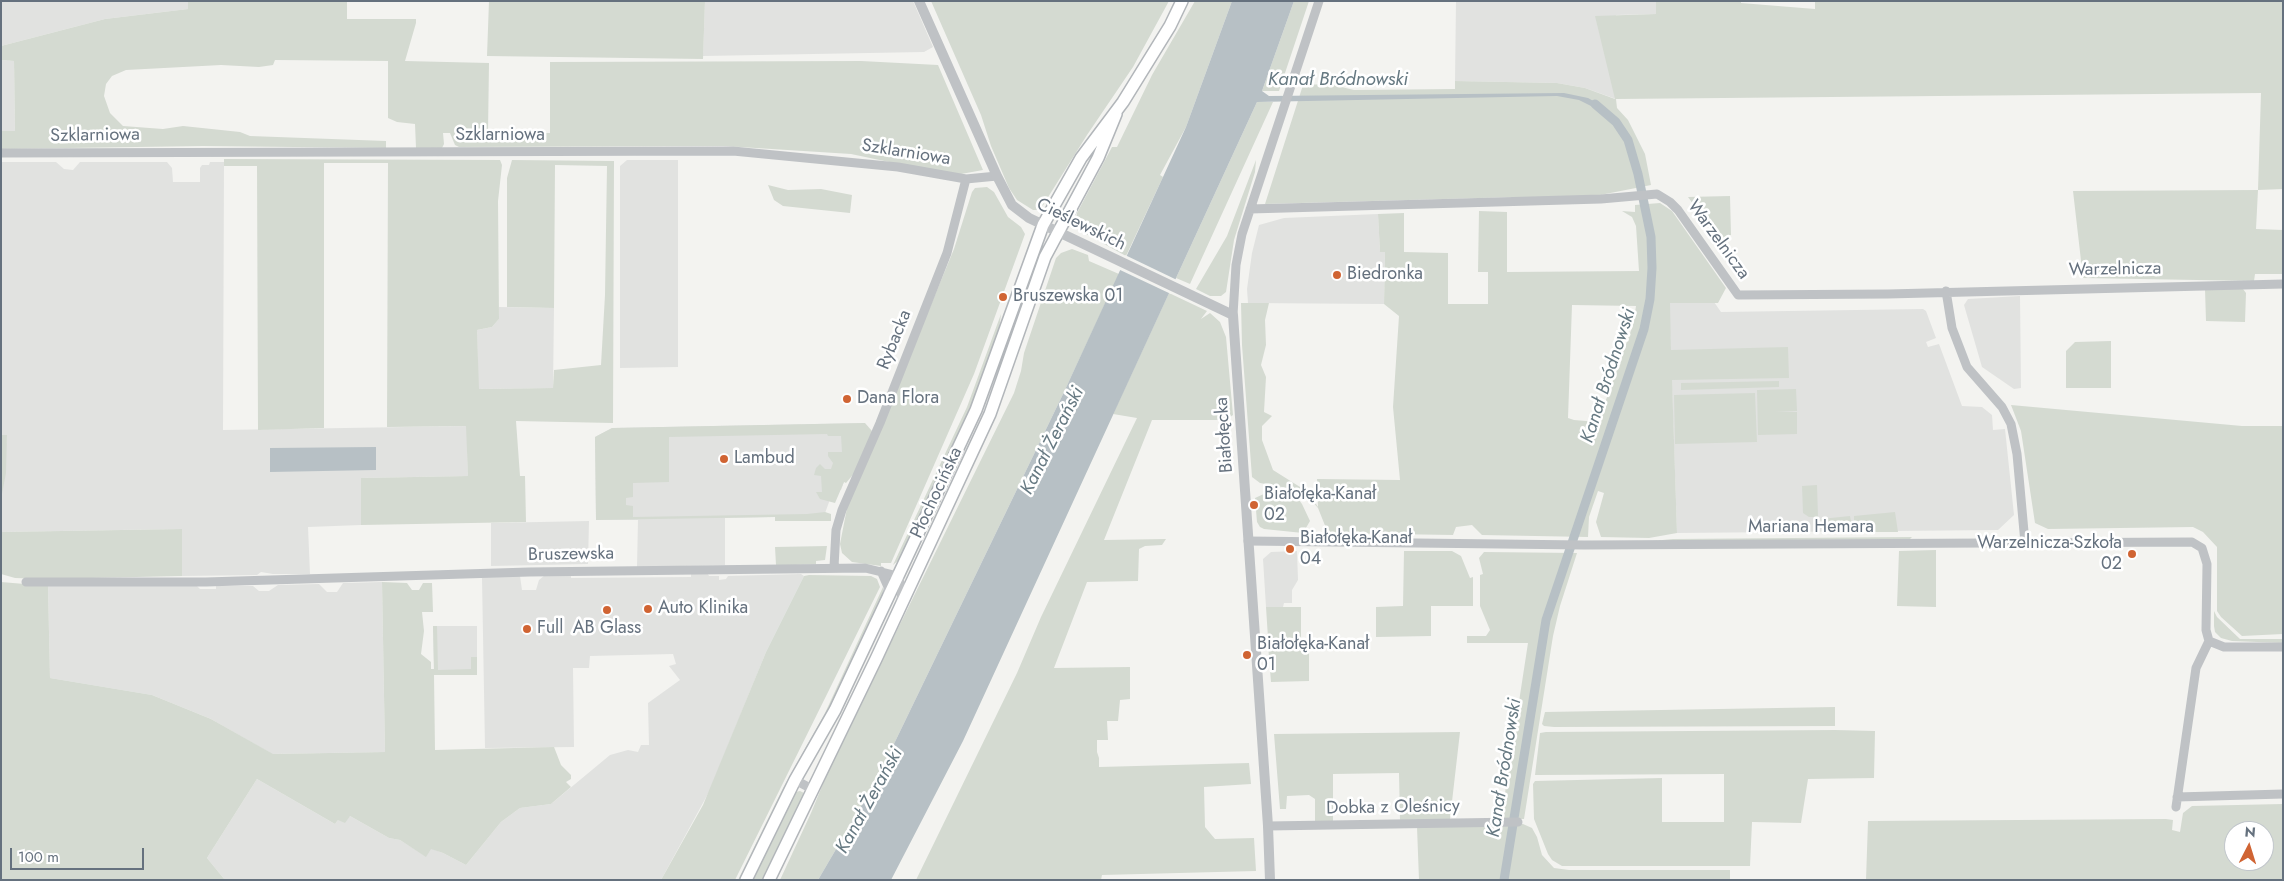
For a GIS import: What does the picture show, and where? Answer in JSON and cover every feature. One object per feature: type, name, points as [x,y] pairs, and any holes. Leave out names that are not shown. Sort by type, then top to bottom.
[{"type":"main road","name":"Płochocińska","points":[[746,880],[795,780],[835,710],[976,410],[1043,225],[1090,144],[1120,105],[1170,26],[1182,1]]},
{"type":"main road","name":"Płochocińska","points":[[769,880],[901,606],[990,414],[1045,257],[1104,145],[1120,105]]},
{"type":"street","name":"Cieślewskich","points":[[919,1],[997,176],[1012,205],[1023,215],[1043,225],[1233,315]]},
{"type":"street","name":"Białołęcka","points":[[1270,880],[1268,826],[1233,315],[1236,265],[1250,209],[1319,1]]},
{"type":"street","name":"Szklarniowa","points":[[1,153],[734,151],[880,164],[966,179],[997,176]]},
{"type":"street","name":"Rybacka","points":[[834,567],[836,530],[842,510],[880,423],[947,253],[966,179]]},
{"type":"street","name":"Warzelnicza","points":[[1250,209],[1630,197],[1651,193],[1662,196],[1678,210],[1738,295],[2283,284]]},
{"type":"street","points":[[1946,291],[1952,328],[1967,367],[2002,407],[2014,433],[2025,542]]},
{"type":"street","name":"Mariana Hemara","points":[[1248,541],[1558,545],[2189,542],[2197,544],[2206,555],[2208,564],[2206,630],[2210,641]]},
{"type":"street","name":"Bruszewska","points":[[26,582],[260,580],[529,572],[834,567],[865,568],[898,576]]},
{"type":"street","points":[[881,571],[888,587],[887,599]]},
{"type":"street","points":[[898,576],[902,589],[901,606]]},
{"type":"street","points":[[2176,807],[2196,668],[2210,641],[2224,647],[2283,647]]},
{"type":"street","points":[[795,780],[812,789]]},
{"type":"street","points":[[2177,797],[2283,794]]},
{"type":"street","name":"Dobka z Oleśnicy","points":[[1268,826],[1518,822]]},
{"type":"shaded area","points":[[1,1],[188,1],[188,9],[105,19],[1,46]]},
{"type":"shaded area","points":[[188,1],[347,1],[347,19],[416,19],[405,61],[489,63],[488,132],[550,133],[550,62],[861,61],[938,65],[983,170],[961,174],[932,171],[851,154],[724,146],[459,147],[455,145],[450,133],[443,133],[444,144],[442,148],[416,148],[415,124],[397,122],[388,118],[388,61],[275,60],[273,65],[259,67],[221,65],[126,70],[112,76],[106,84],[104,96],[110,113],[123,126],[163,129],[183,126],[240,132],[250,136],[386,141],[386,148],[203,146],[1,149],[1,131],[15,131],[14,61],[1,60],[1,46],[105,19],[188,9]]},
{"type":"shaded area","points":[[489,1],[705,1],[703,59],[487,56]]},
{"type":"shaded area","points":[[705,1],[913,1],[933,47],[924,52],[703,56]]},
{"type":"shaded area","points":[[931,1],[1169,1],[1133,67],[1040,210],[1033,210],[1017,200],[1009,188],[991,146],[981,115]]},
{"type":"shaded area","points":[[1195,1],[1232,1],[1186,127],[1160,175],[1163,177],[1126,256],[1084,233],[1076,220],[1077,213],[1112,147],[1117,147],[1152,75]]},
{"type":"shaded area","points":[[1294,1],[1309,1],[1279,91],[1262,91]]},
{"type":"shaded area","points":[[1456,1],[1656,1],[1656,14],[1616,15],[1616,99],[1585,88],[1557,83],[1455,81]]},
{"type":"shaded area","points":[[1656,1],[1741,1],[1741,3],[1815,9],[1815,1],[2283,1],[2283,189],[2258,190],[2261,93],[1616,99],[1617,108],[1628,120],[1645,154],[1651,185],[1585,198],[1515,197],[1265,204],[1303,85],[1329,84],[1354,90],[1455,89],[1455,81],[1557,83],[1585,88],[1615,99],[1595,16],[1656,14]]},
{"type":"shaded area","points":[[1,60],[14,61],[15,132],[1,131]]},
{"type":"shaded area","points":[[1257,102],[1273,102],[1190,284],[1176,278]]},
{"type":"shaded area","points":[[224,159],[500,160],[502,165],[498,201],[499,319],[492,327],[477,330],[479,389],[553,388],[554,370],[601,365],[605,295],[607,166],[555,165],[554,308],[507,307],[507,178],[512,160],[614,161],[613,423],[516,421],[520,476],[525,476],[526,522],[361,525],[361,478],[468,476],[466,426],[387,427],[388,163],[324,163],[324,428],[258,430],[257,166],[224,166]]},
{"type":"shaded area","points":[[627,160],[678,160],[678,367],[620,368],[620,166]]},
{"type":"shaded area","points":[[1256,160],[1255,172],[1234,240],[1226,292],[1221,296],[1210,296],[1196,289],[1227,236]]},
{"type":"shaded area","points":[[1,162],[56,162],[64,169],[73,170],[80,162],[167,162],[172,168],[173,182],[200,182],[200,168],[202,165],[209,165],[210,162],[224,162],[223,430],[467,426],[468,476],[361,478],[361,525],[308,527],[310,574],[273,574],[261,572],[257,575],[182,576],[181,529],[1,532],[1,499],[7,435],[1,435]]},
{"type":"shaded area","points":[[768,185],[788,190],[821,189],[852,195],[850,213],[783,206],[774,200]]},
{"type":"shaded area","points":[[987,187],[994,192],[1008,217],[1021,227],[1025,234],[974,374],[891,563],[881,563],[881,566],[852,562],[842,553],[840,544],[847,508],[954,249],[972,192],[975,188]]},
{"type":"shaded area","points":[[2258,190],[2256,229],[2283,230],[2283,274],[2255,274],[2254,281],[2083,278],[2073,191]]},
{"type":"shaded area","points":[[1730,196],[1731,235],[1727,235],[1727,251],[1688,197]]},
{"type":"shaded area","points":[[1660,203],[1672,211],[1726,288],[1718,303],[1670,303],[1671,350],[1788,347],[1789,378],[1672,380],[1677,533],[1649,538],[1601,537],[1596,522],[1604,493],[1598,491],[1589,517],[1588,537],[1482,535],[1472,525],[1456,527],[1453,535],[1328,533],[1318,508],[1308,496],[1293,489],[1260,483],[1252,477],[1242,345],[1241,303],[1269,303],[1265,320],[1266,345],[1261,365],[1266,377],[1264,412],[1272,416],[1262,426],[1262,440],[1273,470],[1308,492],[1318,507],[1317,479],[1400,480],[1393,407],[1399,316],[1384,304],[1385,252],[1380,252],[1378,214],[1404,213],[1404,252],[1448,253],[1448,304],[1488,304],[1488,272],[1478,272],[1479,211],[1507,212],[1507,272],[1639,271],[1636,226],[1632,217],[1622,211],[1635,212],[1635,205]],"holes":[[[1572,305],[1636,306],[1633,325],[1598,422],[1568,418]]]},
{"type":"shaded area","points":[[1378,214],[1380,252],[1385,252],[1384,304],[1248,303],[1247,289],[1252,253],[1259,225],[1284,218]]},
{"type":"shaded area","points":[[1072,249],[1088,255],[1089,261],[1119,274],[877,779],[818,880],[780,880],[832,762],[1014,393],[1024,353],[1056,258],[1061,253]]},
{"type":"shaded area","points":[[2205,289],[2243,289],[2246,293],[2245,322],[2206,321]]},
{"type":"shaded area","points":[[1169,293],[1207,311],[1201,319],[1210,313],[1220,322],[1226,337],[1233,415],[1226,420],[1152,420],[1104,540],[1166,539],[1162,545],[1145,546],[1139,549],[1138,581],[1087,582],[1054,668],[1130,667],[1130,699],[1120,700],[1118,721],[1107,721],[1108,740],[1097,740],[1099,767],[1249,763],[1251,784],[1204,787],[1205,827],[1215,839],[1254,838],[1256,871],[1102,875],[1101,880],[916,880],[1017,673],[1041,617],[1137,418],[1113,414]]},
{"type":"shaded area","points":[[2020,296],[2021,388],[2014,389],[1982,367],[1964,305],[1968,299]]},
{"type":"shaded area","points":[[1714,302],[1721,312],[1923,309],[1926,311],[1936,338],[1926,342],[1928,347],[1939,344],[1962,406],[1982,407],[1992,415],[1993,430],[2005,429],[2014,515],[1998,530],[1677,533],[1669,303]]},
{"type":"shaded area","points":[[499,307],[554,308],[553,388],[478,389],[477,330],[492,327],[499,319]]},
{"type":"shaded area","points":[[1001,314],[999,331],[973,404],[900,559],[893,565],[967,407]]},
{"type":"shaded area","points":[[2111,341],[2111,388],[2066,388],[2066,351],[2075,342]]},
{"type":"shaded area","points":[[1779,381],[1779,387],[1681,390],[1681,383]]},
{"type":"shaded area","points":[[1796,389],[1797,411],[1776,412],[1797,412],[1797,434],[1758,435],[1757,390]]},
{"type":"shaded area","points":[[1755,393],[1757,442],[1675,444],[1674,395]]},
{"type":"shaded area","points":[[2011,405],[2242,426],[2283,426],[2283,634],[2242,636],[2221,617],[2217,611],[2217,547],[2203,532],[2193,527],[2048,529],[2035,523],[2021,431]]},
{"type":"shaded area","name":"Lambud","points":[[865,423],[841,490],[833,491],[824,516],[725,518],[725,565],[637,567],[638,520],[596,520],[595,437],[612,428]]},
{"type":"shaded area","points":[[865,423],[872,431],[856,471],[846,483],[844,482],[835,503],[820,499],[816,492],[822,492],[821,476],[814,475],[816,468],[820,464],[825,469],[831,469],[833,463],[828,456],[828,452],[842,452],[841,436],[828,436],[827,434],[669,437],[669,482],[633,483],[633,497],[626,498],[626,505],[633,506],[633,517],[807,514],[825,512],[831,514],[831,521],[775,521],[775,517],[596,520],[595,437],[612,428]]},
{"type":"shaded area","points":[[1,435],[7,435],[6,473],[1,499]]},
{"type":"shaded area","points":[[1817,485],[1818,517],[1809,517],[1803,513],[1802,486]]},
{"type":"shaded area","points":[[1266,493],[1286,495],[1299,500],[1310,521],[1303,533],[1260,527],[1257,522],[1255,498]]},
{"type":"shaded area","points":[[1895,512],[1898,532],[1822,532],[1821,519],[1850,516],[1851,521],[1854,521],[1854,516]]},
{"type":"shaded area","points":[[589,521],[588,564],[491,566],[491,523]]},
{"type":"shaded area","points":[[182,529],[182,576],[45,579],[15,578],[1,574],[1,532]]},
{"type":"shaded area","points":[[1912,537],[1910,539],[1652,541],[1673,539]]},
{"type":"shaded area","points":[[827,546],[825,560],[816,561],[816,564],[774,566],[776,565],[775,547]]},
{"type":"shaded area","points":[[1936,550],[1936,607],[1897,606],[1899,551]]},
{"type":"shaded area","points":[[1297,551],[1298,580],[1292,590],[1292,603],[1284,603],[1283,607],[1266,607],[1263,559],[1271,552]]},
{"type":"shaded area","points":[[1404,551],[1452,551],[1461,556],[1470,578],[1473,577],[1473,606],[1431,606],[1431,636],[1376,637],[1376,607],[1403,606]]},
{"type":"shaded area","points":[[1484,552],[1577,553],[1560,606],[1553,636],[1524,819],[1501,819],[1528,643],[1467,643],[1467,636],[1486,636],[1490,630],[1480,606],[1480,575],[1483,574],[1479,558]]},
{"type":"shaded area","points":[[691,572],[707,572],[709,576],[719,576],[719,580],[726,579],[728,576],[801,574],[804,576],[766,652],[710,790],[661,880],[225,880],[207,858],[257,779],[335,824],[338,820],[350,816],[389,838],[400,840],[426,856],[430,848],[466,865],[501,822],[520,808],[551,804],[610,755],[628,750],[638,752],[641,745],[649,745],[648,703],[680,680],[669,666],[676,664],[673,654],[590,656],[589,668],[573,668],[574,747],[485,748],[482,578],[484,576],[520,576],[522,590],[536,590],[539,580],[545,575],[571,575],[571,578],[691,577]]},
{"type":"shaded area","points":[[804,576],[871,576],[877,579],[880,587],[735,880],[661,880],[703,805],[766,652]]},
{"type":"shaded area","points":[[1,582],[48,586],[50,678],[152,695],[211,719],[273,754],[385,752],[382,582],[407,583],[412,590],[419,590],[423,583],[432,583],[433,612],[422,612],[424,631],[421,654],[431,662],[431,669],[434,669],[433,626],[437,626],[438,670],[471,669],[471,657],[477,657],[477,675],[434,675],[435,750],[554,747],[561,765],[571,775],[571,779],[566,782],[571,787],[551,804],[520,808],[501,822],[466,865],[431,849],[426,857],[400,840],[389,838],[350,816],[345,823],[338,820],[335,824],[257,779],[207,858],[225,880],[1,880]]},
{"type":"shaded area","points":[[382,582],[385,752],[272,754],[211,719],[152,695],[50,678],[48,586],[197,586],[200,589],[216,589],[216,586],[253,586],[259,591],[269,591],[278,585],[319,584],[327,592],[337,592],[343,583]]},
{"type":"shaded area","points":[[883,587],[884,595],[830,709],[741,880],[738,880],[783,788],[825,713]]},
{"type":"shaded area","points":[[1266,607],[1301,607],[1301,638],[1268,638]]},
{"type":"shaded area","points":[[2214,611],[2217,617],[2240,639],[2283,639],[2283,643],[2232,641],[2221,638],[2215,632]]},
{"type":"shaded area","points":[[433,626],[477,626],[477,675],[434,675]]},
{"type":"shaded area","points":[[1309,644],[1309,681],[1271,682],[1268,645]]},
{"type":"shaded area","points":[[1835,707],[1835,726],[1554,727],[1542,724],[1545,712]]},
{"type":"shaded area","points":[[1875,731],[1874,778],[1808,779],[1801,823],[1752,822],[1750,866],[1562,866],[1552,860],[1548,854],[1534,819],[1533,784],[1535,781],[1662,778],[1662,822],[1724,822],[1724,774],[1535,775],[1540,733]]},
{"type":"shaded area","points":[[1460,732],[1450,819],[1400,820],[1399,773],[1333,774],[1333,821],[1315,822],[1315,799],[1309,795],[1287,796],[1286,809],[1280,809],[1274,734]]},
{"type":"shaded area","points":[[800,791],[804,793],[803,796],[763,880],[752,880],[795,792]]},
{"type":"shaded area","points":[[2283,804],[2283,880],[1866,880],[1868,821],[2166,819],[2173,820],[2172,830],[2180,832],[2183,813],[2192,806]]},
{"type":"shaded area","points":[[1523,824],[1532,828],[1537,837],[1542,855],[1554,868],[1569,870],[1730,870],[1730,880],[1419,880],[1417,827]]},
{"type":"water","name":"Kanał Żerański","points":[[1232,1],[1294,1],[1262,91],[1269,96],[1564,93],[1588,98],[1606,108],[1603,112],[1579,100],[1557,96],[1257,102],[963,741],[891,880],[818,880],[877,779],[1064,392],[1186,127]]},
{"type":"water","points":[[376,447],[376,470],[270,472],[270,448]]},
{"type":"pier","points":[[1125,255],[1177,280],[1171,294],[1118,269]]},
{"type":"waterway","name":"Kanał Bródnowski","points":[[1504,880],[1546,620],[1644,329],[1650,299],[1651,237],[1638,174],[1628,140],[1616,122],[1595,104]]},
{"type":"place","name":"Biedronka","points":[[1337,275]]},
{"type":"place","name":"Bruszewska 01","points":[[1003,297]]},
{"type":"place","name":"Dana Flora","points":[[847,399]]},
{"type":"place","name":"Lambud","points":[[724,459]]},
{"type":"place","name":"Białołęka-Kanał 02","points":[[1254,505]]},
{"type":"place","name":"Białołęka-Kanał 04","points":[[1290,549]]},
{"type":"place","name":"Warzelnicza-Szkoła 02","points":[[2132,554]]},
{"type":"place","name":"Auto Klinika","points":[[648,609]]},
{"type":"place","name":"AB Glass","points":[[607,610]]},
{"type":"place","name":"Full","points":[[527,629]]},
{"type":"place","name":"Białołęka-Kanał 01","points":[[1247,655]]}]
